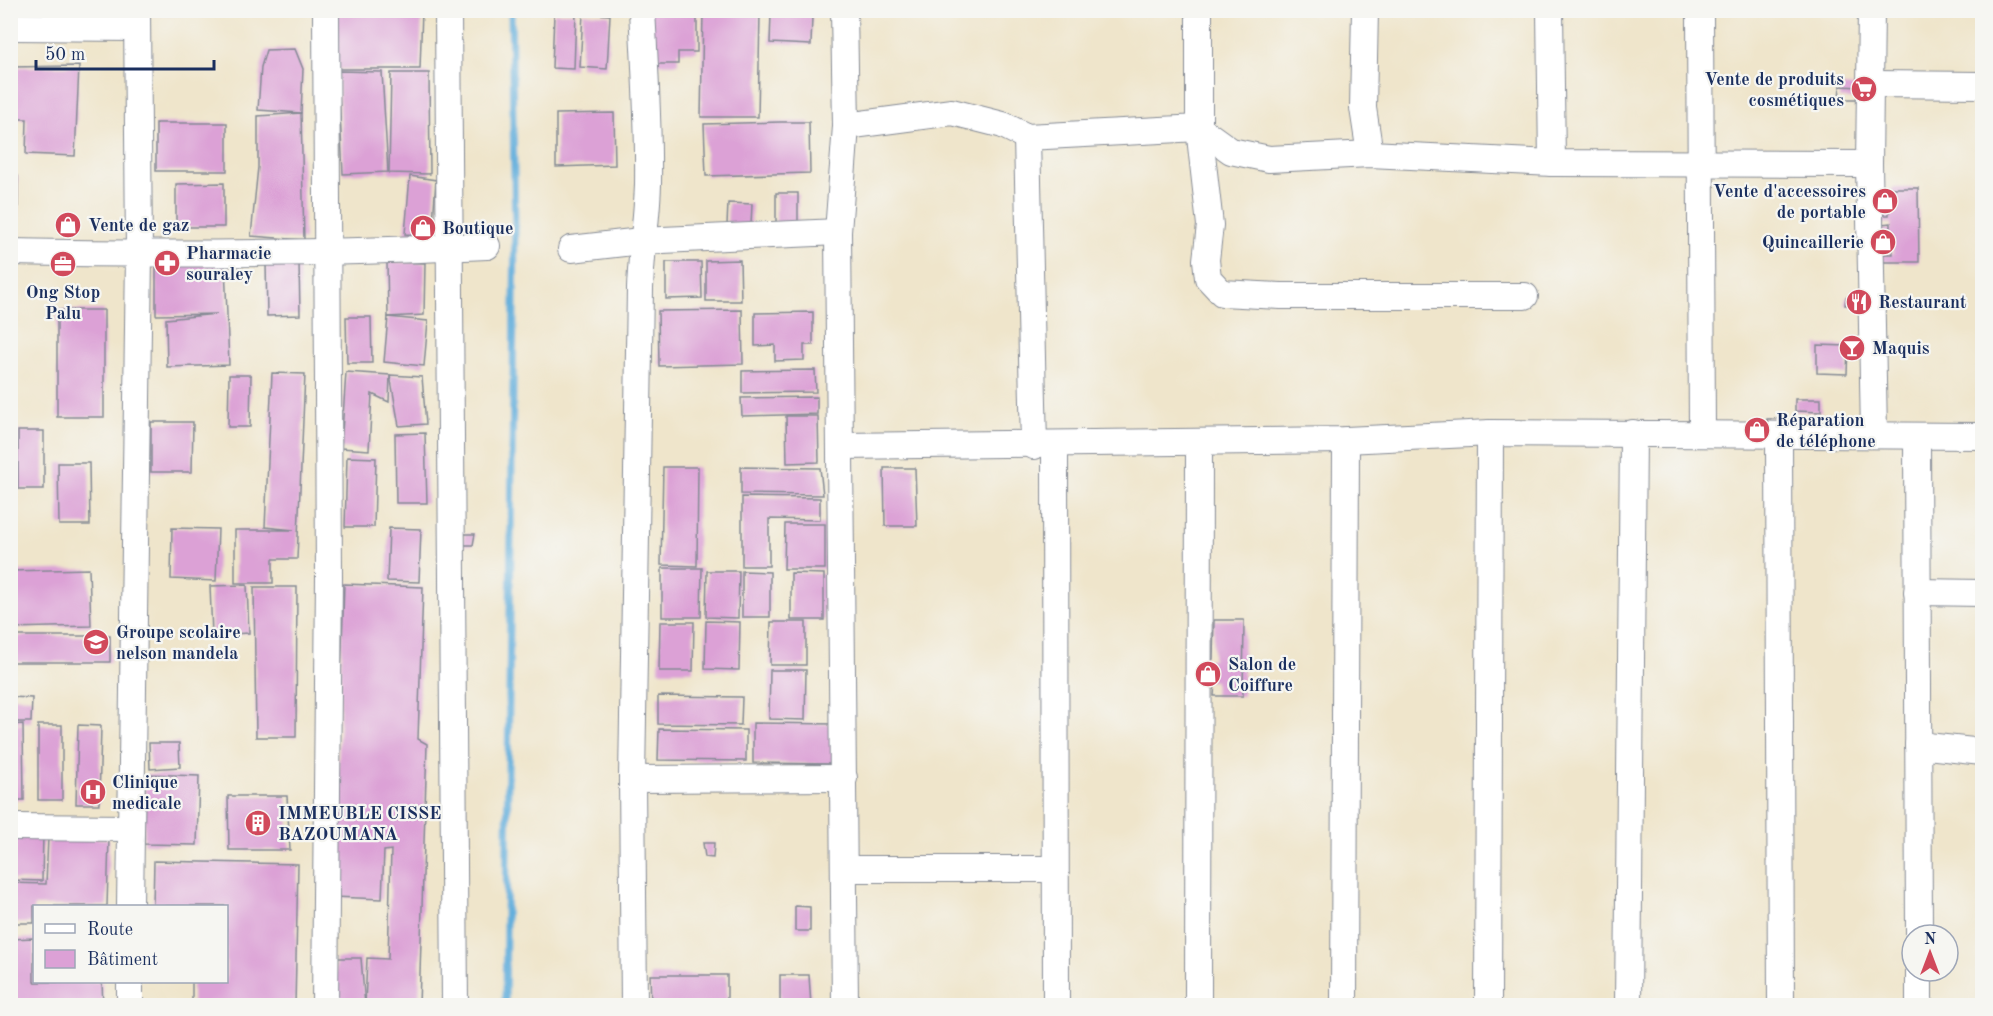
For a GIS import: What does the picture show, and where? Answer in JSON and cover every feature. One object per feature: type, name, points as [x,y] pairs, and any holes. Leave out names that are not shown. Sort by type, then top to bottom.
[{"type":"street","points":[[325,1005],[329,589],[326,10]]},
{"type":"street","points":[[448,10],[455,1005]]},
{"type":"street","points":[[634,1005],[632,779],[641,241],[646,213],[648,145],[642,10]]},
{"type":"street","points":[[844,10],[846,126],[838,232],[845,1005]]},
{"type":"street","points":[[1199,10],[1199,128],[1210,225],[1206,260],[1208,278],[1222,293],[1281,296],[1525,296]]},
{"type":"street","points":[[1365,10],[1363,108],[1370,154]]},
{"type":"street","points":[[1550,10],[1552,163]]},
{"type":"street","points":[[1700,10],[1702,433]]},
{"type":"street","points":[[1871,10],[1872,84],[1869,164],[1874,434]]},
{"type":"street","points":[[10,27],[137,19],[139,255],[130,905]]},
{"type":"street","points":[[1872,84],[1983,85]]},
{"type":"street","points":[[846,126],[952,112],[1003,125],[1028,137],[1199,128],[1231,151],[1269,159],[1370,154],[1552,163],[1869,164]]},
{"type":"street","points":[[1028,137],[1044,445],[1055,869],[1056,1005]]},
{"type":"street","points":[[571,249],[641,241],[838,232]]},
{"type":"street","points":[[10,252],[139,255],[328,253],[487,246]]},
{"type":"street","points":[[841,446],[1346,440],[1490,433],[1983,436]]},
{"type":"street","points":[[1488,1005],[1490,433]]},
{"type":"street","points":[[1629,1005],[1633,433]]},
{"type":"street","points":[[1779,436],[1781,1005]]},
{"type":"street","points":[[1917,436],[1919,923]]},
{"type":"street","points":[[1344,1005],[1346,440]]},
{"type":"street","points":[[1198,1005],[1199,442]]},
{"type":"street","points":[[1917,592],[1983,593]]},
{"type":"street","points":[[1918,745],[1983,752]]},
{"type":"street","points":[[632,779],[844,778]]},
{"type":"street","points":[[10,827],[130,828]]},
{"type":"street","points":[[845,869],[1055,869]]},
{"type":"street","points":[[130,983],[130,1005]]},
{"type":"street","points":[[1919,983],[1919,1005]]},
{"type":"building","points":[[152,10],[226,10],[226,14],[152,15]]},
{"type":"building","points":[[337,10],[422,10],[420,69],[337,69]]},
{"type":"building","points":[[646,10],[697,10],[697,52],[678,52],[678,64],[646,64]]},
{"type":"building","points":[[703,12],[760,13],[758,117],[701,117]]},
{"type":"building","points":[[554,13],[576,13],[574,69],[552,68]]},
{"type":"building","points":[[583,13],[610,15],[607,69],[580,67]]},
{"type":"building","points":[[771,14],[812,16],[811,45],[770,43]]},
{"type":"building","points":[[295,49],[303,69],[301,113],[258,110],[261,67],[266,50]]},
{"type":"building","points":[[79,66],[75,156],[26,154],[27,119],[10,119],[10,67]]},
{"type":"building","points":[[338,71],[382,72],[388,172],[343,174]]},
{"type":"building","points":[[391,73],[429,73],[430,174],[389,173]]},
{"type":"building","points":[[1840,86],[1860,87],[1859,99],[1839,99]]},
{"type":"building","points":[[301,113],[304,240],[251,236],[258,167],[258,116]]},
{"type":"building","points":[[614,113],[615,165],[556,167],[556,114]]},
{"type":"building","points":[[809,122],[810,173],[706,176],[704,124]]},
{"type":"building","points":[[156,123],[227,123],[227,171],[156,171]]},
{"type":"building","points":[[18,176],[18,234],[10,234],[10,177]]},
{"type":"building","points":[[410,176],[436,180],[432,236],[405,234]]},
{"type":"building","points":[[224,183],[224,227],[176,227],[176,184]]},
{"type":"building","points":[[1892,188],[1918,188],[1919,262],[1882,262],[1881,254],[1893,254],[1892,238],[1881,238],[1881,229],[1891,229],[1891,223],[1881,224],[1881,215],[1889,215],[1889,208],[1881,208],[1881,197],[1892,197]]},
{"type":"building","points":[[776,193],[798,193],[798,224],[776,224]]},
{"type":"building","points":[[728,203],[752,204],[751,225],[727,225]]},
{"type":"building","points":[[10,260],[13,260],[13,318],[10,318]]},
{"type":"building","points":[[740,260],[741,301],[706,301],[706,261]]},
{"type":"building","points":[[299,262],[300,315],[267,316],[266,263]]},
{"type":"building","points":[[387,262],[425,263],[424,315],[388,317]]},
{"type":"building","points":[[666,262],[701,262],[702,298],[666,299]]},
{"type":"building","points":[[156,264],[225,264],[229,365],[167,367],[166,319],[217,314],[156,315]]},
{"type":"building","points":[[1846,297],[1856,297],[1856,305],[1845,305]]},
{"type":"building","points":[[57,310],[104,310],[104,417],[57,417]]},
{"type":"building","points":[[742,310],[743,364],[659,366],[658,311]]},
{"type":"building","points":[[813,312],[813,345],[804,345],[804,360],[775,361],[775,345],[755,346],[755,313]]},
{"type":"building","points":[[346,317],[371,317],[372,363],[347,363]]},
{"type":"building","points":[[388,317],[428,321],[424,366],[384,362]]},
{"type":"building","points":[[1817,345],[1848,346],[1847,374],[1817,373]]},
{"type":"building","points":[[815,370],[816,392],[742,393],[742,371]]},
{"type":"building","points":[[346,372],[390,375],[389,402],[372,394],[369,450],[341,448]]},
{"type":"building","points":[[272,373],[305,374],[297,559],[273,559],[273,583],[235,583],[235,530],[294,530],[265,527]]},
{"type":"building","points":[[229,375],[251,375],[250,427],[228,427]]},
{"type":"building","points":[[390,375],[422,377],[426,424],[399,426]]},
{"type":"building","points":[[10,390],[14,390],[14,423],[10,423]]},
{"type":"building","points":[[817,397],[817,414],[742,416],[741,398]]},
{"type":"building","points":[[1795,399],[1821,399],[1821,412],[1795,411]]},
{"type":"building","points":[[786,416],[818,416],[819,462],[787,463]]},
{"type":"building","points":[[1805,418],[1805,433],[1767,433],[1767,419]]},
{"type":"building","points":[[151,422],[193,422],[192,472],[151,472]]},
{"type":"building","points":[[18,431],[44,431],[44,489],[18,489]]},
{"type":"building","points":[[425,433],[427,503],[396,503],[395,434]]},
{"type":"building","points":[[10,438],[14,438],[14,468],[10,468]]},
{"type":"building","points":[[347,457],[376,458],[374,527],[345,527]]},
{"type":"building","points":[[58,463],[89,463],[90,525],[59,525]]},
{"type":"building","points":[[663,467],[698,467],[697,566],[661,565]]},
{"type":"building","points":[[741,467],[820,468],[823,495],[741,494]]},
{"type":"building","points":[[884,468],[915,468],[917,526],[885,526]]},
{"type":"building","points":[[742,497],[820,498],[820,520],[769,519],[769,566],[742,566]]},
{"type":"building","points":[[785,524],[825,524],[825,569],[784,569]]},
{"type":"building","points":[[172,528],[218,529],[216,581],[171,579]]},
{"type":"building","points":[[389,528],[421,529],[419,582],[387,581]]},
{"type":"building","points":[[10,531],[14,531],[14,564],[10,564]]},
{"type":"building","points":[[464,534],[475,534],[473,545],[464,545]]},
{"type":"building","points":[[662,568],[702,568],[701,617],[662,617]]},
{"type":"building","points":[[89,569],[91,626],[10,628],[10,571]]},
{"type":"building","points":[[707,571],[739,571],[738,618],[706,617]]},
{"type":"building","points":[[742,571],[770,572],[770,617],[742,617]]},
{"type":"building","points":[[791,573],[824,574],[824,620],[791,620]]},
{"type":"building","points":[[344,584],[423,587],[418,739],[427,744],[419,1006],[365,1006],[367,958],[388,959],[391,850],[384,851],[382,899],[334,897]]},
{"type":"building","points":[[247,585],[249,633],[212,635],[210,586]]},
{"type":"building","points":[[254,587],[297,587],[296,737],[256,737]]},
{"type":"building","points":[[1214,620],[1244,620],[1243,696],[1214,696],[1215,681],[1205,681],[1206,659],[1213,659]]},
{"type":"building","points":[[706,621],[740,622],[739,670],[705,669]]},
{"type":"building","points":[[660,622],[694,622],[693,671],[659,671]]},
{"type":"building","points":[[771,622],[806,622],[806,665],[770,665]]},
{"type":"building","points":[[10,636],[110,636],[110,662],[10,662]]},
{"type":"building","points":[[770,670],[806,670],[805,720],[769,719]]},
{"type":"building","points":[[658,696],[742,697],[741,725],[658,724]]},
{"type":"building","points":[[10,697],[32,698],[31,722],[10,722]]},
{"type":"building","points":[[753,723],[836,724],[835,764],[753,763]]},
{"type":"building","points":[[23,724],[24,800],[10,800],[10,725]]},
{"type":"building","points":[[38,725],[62,725],[62,800],[38,800]]},
{"type":"building","points":[[78,725],[101,726],[99,804],[76,804]]},
{"type":"building","points":[[659,729],[746,730],[746,761],[658,760]]},
{"type":"building","points":[[149,743],[179,743],[180,767],[150,769]]},
{"type":"building","points":[[145,774],[199,776],[197,845],[144,844]]},
{"type":"building","name":"IMMEUBLE CISSE BAZOUMANA","points":[[228,796],[287,796],[290,850],[229,850]]},
{"type":"building","points":[[10,832],[43,833],[42,881],[10,880]]},
{"type":"building","points":[[48,837],[109,839],[107,905],[33,905],[33,923],[10,923],[10,883],[46,884]]},
{"type":"building","points":[[703,843],[714,843],[713,858],[705,857]]},
{"type":"building","points":[[154,861],[298,864],[295,1006],[192,1006],[192,983],[228,983],[228,905],[153,905]]},
{"type":"building","points":[[795,906],[810,907],[810,931],[795,931]]},
{"type":"building","points":[[33,938],[33,983],[102,983],[103,1006],[10,1006],[10,939]]},
{"type":"building","points":[[336,958],[361,958],[365,1006],[336,1006]]},
{"type":"building","points":[[650,975],[727,975],[727,1005],[651,1004]]},
{"type":"building","points":[[780,975],[809,975],[811,1006],[780,1006]]},
{"type":"building","points":[[610,1001],[610,1006],[576,1006],[576,1004]]},
{"type":"waterway","points":[[505,1006],[515,228],[511,10]]},
{"type":"place","name":"Vente de produits cosmétiques","points":[[1864,89]]},
{"type":"place","name":"Vente d'accessoires de portable","points":[[1885,201]]},
{"type":"place","name":"Vente de gaz","points":[[68,225]]},
{"type":"place","name":"Boutique","points":[[423,228]]},
{"type":"place","name":"Quincaillerie","points":[[1883,242]]},
{"type":"place","name":"Pharmacie souraley","points":[[167,263]]},
{"type":"place","name":"Ong Stop Palu","points":[[63,264]]},
{"type":"place","name":"Restaurant","points":[[1859,302]]},
{"type":"place","name":"Maquis","points":[[1852,348]]},
{"type":"place","name":"Réparation de téléphone","points":[[1757,430]]},
{"type":"place","name":"Groupe scolaire nelson mandela","points":[[96,642]]},
{"type":"place","name":"Salon de Coiffure","points":[[1208,674]]},
{"type":"place","name":"Clinique medicale","points":[[93,792]]},
{"type":"place","name":"IMMEUBLE CISSE BAZOUMANA","points":[[258,823]]}]
